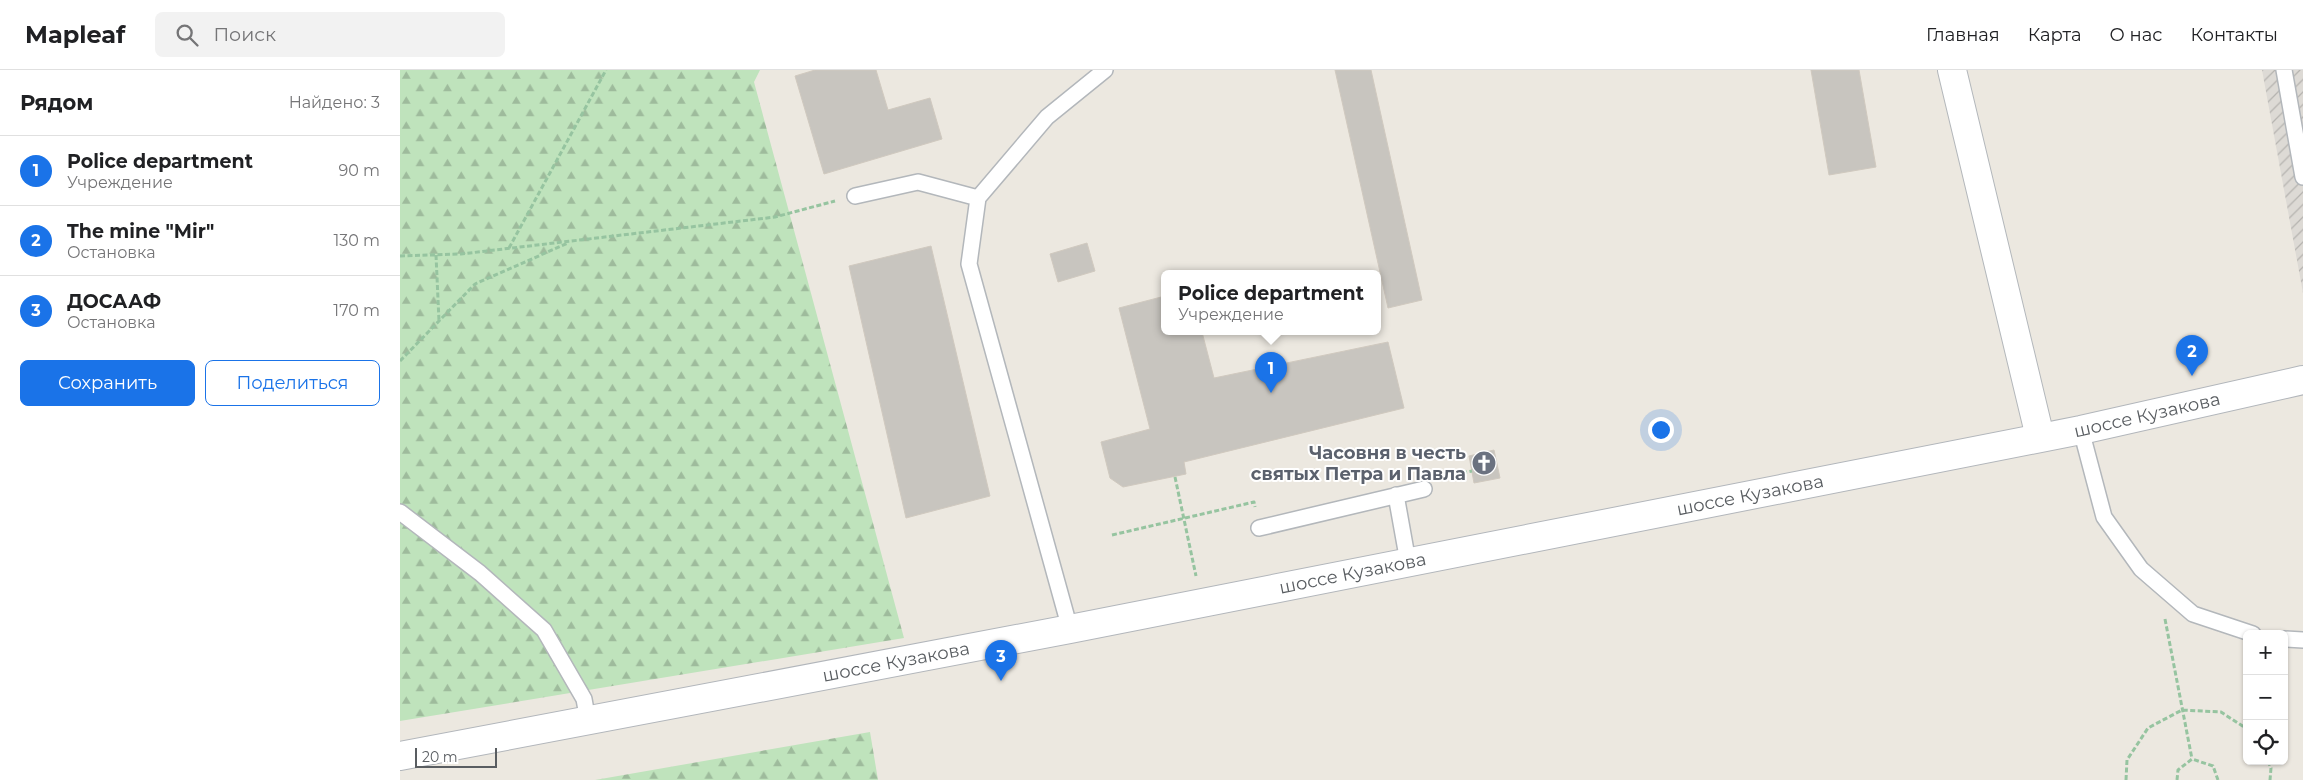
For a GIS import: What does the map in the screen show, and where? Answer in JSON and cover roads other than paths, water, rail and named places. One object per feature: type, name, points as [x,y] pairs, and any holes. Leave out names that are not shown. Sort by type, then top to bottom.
[{"type":"main road","points":[[1952,70],[2040,437]]},
{"type":"main road","name":"шоссе Кузакова","points":[[400,756],[1070,629],[2081,430],[2303,380]]},
{"type":"lane","points":[[1070,629],[969,264],[978,198],[1047,117],[1105,70]]},
{"type":"lane","points":[[2284,70],[2303,177]]},
{"type":"lane","points":[[855,196],[918,182],[978,198]]},
{"type":"lane","points":[[2081,430],[2104,517],[2141,569],[2193,614],[2243,631]]},
{"type":"lane","points":[[1260,528],[1424,489]]},
{"type":"lane","points":[[1396,496],[1408,562]]},
{"type":"lane","points":[[400,512],[480,573],[544,630],[584,699],[588,721]]},
{"type":"lane","points":[[2288,639],[2303,640]]},
{"type":"place","name":"The mine \"Mir\"","points":[[2192,376]]},
{"type":"place","name":"Police department","points":[[1271,393]]},
{"type":"place","name":"Часовня в честь святых Петра и Павла","points":[[1484,463]]},
{"type":"place","name":"ДОСААФ","points":[[1001,681]]}]
